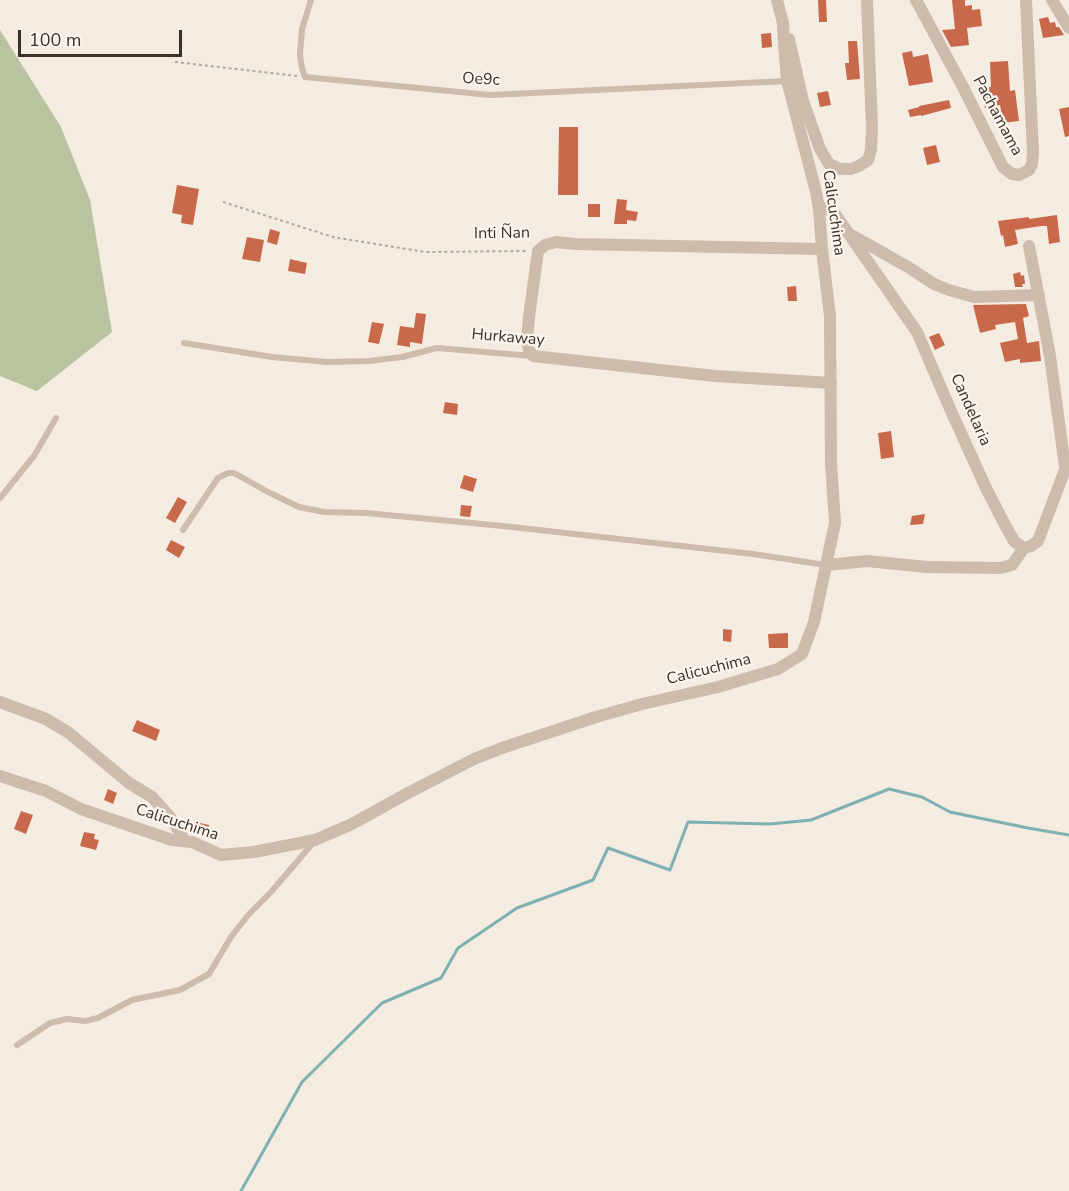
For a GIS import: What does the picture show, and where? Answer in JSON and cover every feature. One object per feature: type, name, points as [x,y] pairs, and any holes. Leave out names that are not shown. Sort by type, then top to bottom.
[{"type":"street","name":"Calicuchima","points":[[0,776],[46,791],[81,809],[172,840],[192,842],[221,855],[254,852],[315,840],[352,824],[474,759],[502,748],[619,710],[718,687],[778,669],[802,654],[814,622],[835,523],[831,463],[830,316],[819,209],[787,81],[783,23],[777,0]]},
{"type":"street","points":[[783,23],[803,101],[820,149],[829,164],[840,170],[851,169],[868,160],[871,150],[867,0]]},
{"type":"street","name":"Pachamama","points":[[916,0],[1003,167],[1012,174],[1019,175],[1029,170],[1034,152],[1026,0]]},
{"type":"street","points":[[1052,0],[1069,28]]},
{"type":"street","name":"Candelaria","points":[[819,209],[831,210],[917,332],[995,505],[1014,541],[1024,548]]},
{"type":"street","points":[[849,234],[934,284],[949,290],[974,297],[1039,295]]},
{"type":"street","name":"Inti Ñan","points":[[538,250],[556,242],[822,249]]},
{"type":"street","points":[[827,565],[867,561],[927,567],[1000,568],[1012,565],[1024,548],[1038,541],[1067,463],[1029,246]]},
{"type":"street","points":[[533,356],[527,340],[538,250]]},
{"type":"street","name":"Hurkaway","points":[[533,356],[715,376],[831,383]]},
{"type":"street","points":[[0,702],[46,719],[69,733],[129,783],[152,797],[171,818],[185,841]]},
{"type":"lane","points":[[305,77],[300,55],[302,29],[311,0]]},
{"type":"lane","name":"Oe9c","points":[[305,77],[490,95],[787,81]]},
{"type":"lane","name":"Hurkaway","points":[[184,343],[272,357],[327,362],[402,357],[437,348],[533,356]]},
{"type":"lane","points":[[0,498],[34,456],[56,418]]},
{"type":"lane","points":[[183,530],[218,478],[223,474],[234,473],[299,507],[324,512],[366,513],[503,526],[743,553],[827,565]]},
{"type":"lane","points":[[17,1045],[50,1023],[67,1019],[85,1021],[98,1018],[132,1000],[180,990],[209,974],[231,937],[315,840]]},
{"type":"path","points":[[175,62],[305,77]]},
{"type":"path","name":"Inti Ñan","points":[[223,202],[333,237],[425,252],[538,250]]},
{"type":"green space","points":[[0,30],[61,127],[90,200],[112,332],[37,391],[0,376]]},
{"type":"building","points":[[818,0],[826,0],[827,22],[819,22]]},
{"type":"building","points":[[952,0],[965,0],[965,6],[972,5],[972,10],[980,9],[982,26],[967,28],[969,45],[951,47],[942,30],[955,29]]},
{"type":"building","points":[[1048,17],[1050,23],[1055,22],[1056,27],[1059,27],[1064,35],[1043,38],[1039,19]]},
{"type":"building","points":[[771,33],[772,47],[762,48],[761,34]]},
{"type":"building","points":[[848,41],[857,41],[860,79],[847,80],[845,63],[849,63]]},
{"type":"building","points":[[912,51],[913,57],[928,54],[933,82],[909,86],[902,53]]},
{"type":"building","points":[[1008,61],[1010,91],[1015,90],[1019,121],[1003,123],[1000,105],[985,108],[983,97],[988,96],[987,87],[991,87],[990,62]]},
{"type":"building","points":[[828,91],[831,105],[820,107],[817,93]]},
{"type":"building","points":[[949,100],[951,108],[910,117],[908,110]]},
{"type":"building","points":[[1069,107],[1069,136],[1065,137],[1059,109]]},
{"type":"building","points":[[559,127],[578,127],[578,195],[558,195]]},
{"type":"building","points":[[936,145],[940,162],[927,165],[923,148]]},
{"type":"building","points":[[177,185],[199,189],[193,225],[181,223],[182,215],[172,213]]},
{"type":"building","points":[[617,199],[627,200],[626,210],[638,212],[636,221],[627,220],[627,224],[614,224]]},
{"type":"building","points":[[588,204],[600,204],[600,217],[588,217]]},
{"type":"building","points":[[1057,215],[1060,242],[1049,244],[1047,226],[1041,226],[1015,230],[1018,244],[1005,247],[998,221]]},
{"type":"building","points":[[270,229],[280,232],[277,245],[267,242]]},
{"type":"building","points":[[247,237],[264,240],[260,262],[242,259]]},
{"type":"building","points":[[290,259],[307,263],[305,274],[288,271]]},
{"type":"building","points":[[1020,272],[1021,276],[1024,275],[1025,284],[1022,284],[1023,287],[1015,287],[1013,274]]},
{"type":"building","points":[[796,286],[797,301],[788,301],[787,287]]},
{"type":"building","points":[[1026,304],[1029,316],[1023,318],[1027,343],[1039,341],[1041,361],[1020,363],[1020,359],[1005,362],[1000,343],[1018,339],[1015,322],[995,325],[996,329],[980,333],[973,305]]},
{"type":"building","points":[[416,313],[426,314],[422,344],[410,342],[410,347],[397,345],[400,326],[414,328]]},
{"type":"building","points":[[372,322],[384,324],[379,344],[368,342]]},
{"type":"building","points":[[939,333],[945,345],[935,350],[929,337]]},
{"type":"building","points":[[445,402],[458,404],[457,415],[443,413]]},
{"type":"building","points":[[891,431],[894,457],[881,459],[878,433]]},
{"type":"building","points":[[464,475],[477,479],[473,492],[460,488]]},
{"type":"building","points":[[178,497],[187,502],[175,523],[166,518]]},
{"type":"building","points":[[461,505],[472,506],[470,517],[460,516]]},
{"type":"building","points":[[925,514],[923,524],[910,525],[912,516]]},
{"type":"building","points":[[171,540],[185,547],[179,558],[166,550]]},
{"type":"building","points":[[723,629],[732,630],[731,642],[723,641]]},
{"type":"building","points":[[788,633],[788,648],[769,648],[768,634]]},
{"type":"building","points":[[137,720],[160,730],[156,741],[132,731]]},
{"type":"building","points":[[108,789],[117,793],[113,804],[104,800]]},
{"type":"building","points":[[21,811],[33,815],[26,834],[14,829]]},
{"type":"building","points":[[200,823],[209,825],[207,833],[198,831]]},
{"type":"building","points":[[84,832],[95,834],[94,839],[99,840],[96,850],[80,846]]},
{"type":"waterway","points":[[241,1191],[302,1082],[382,1003],[441,978],[458,948],[517,908],[593,880],[608,848],[670,870],[688,822],[770,824],[811,820],[889,789],[922,797],[950,812],[1069,835]]}]
